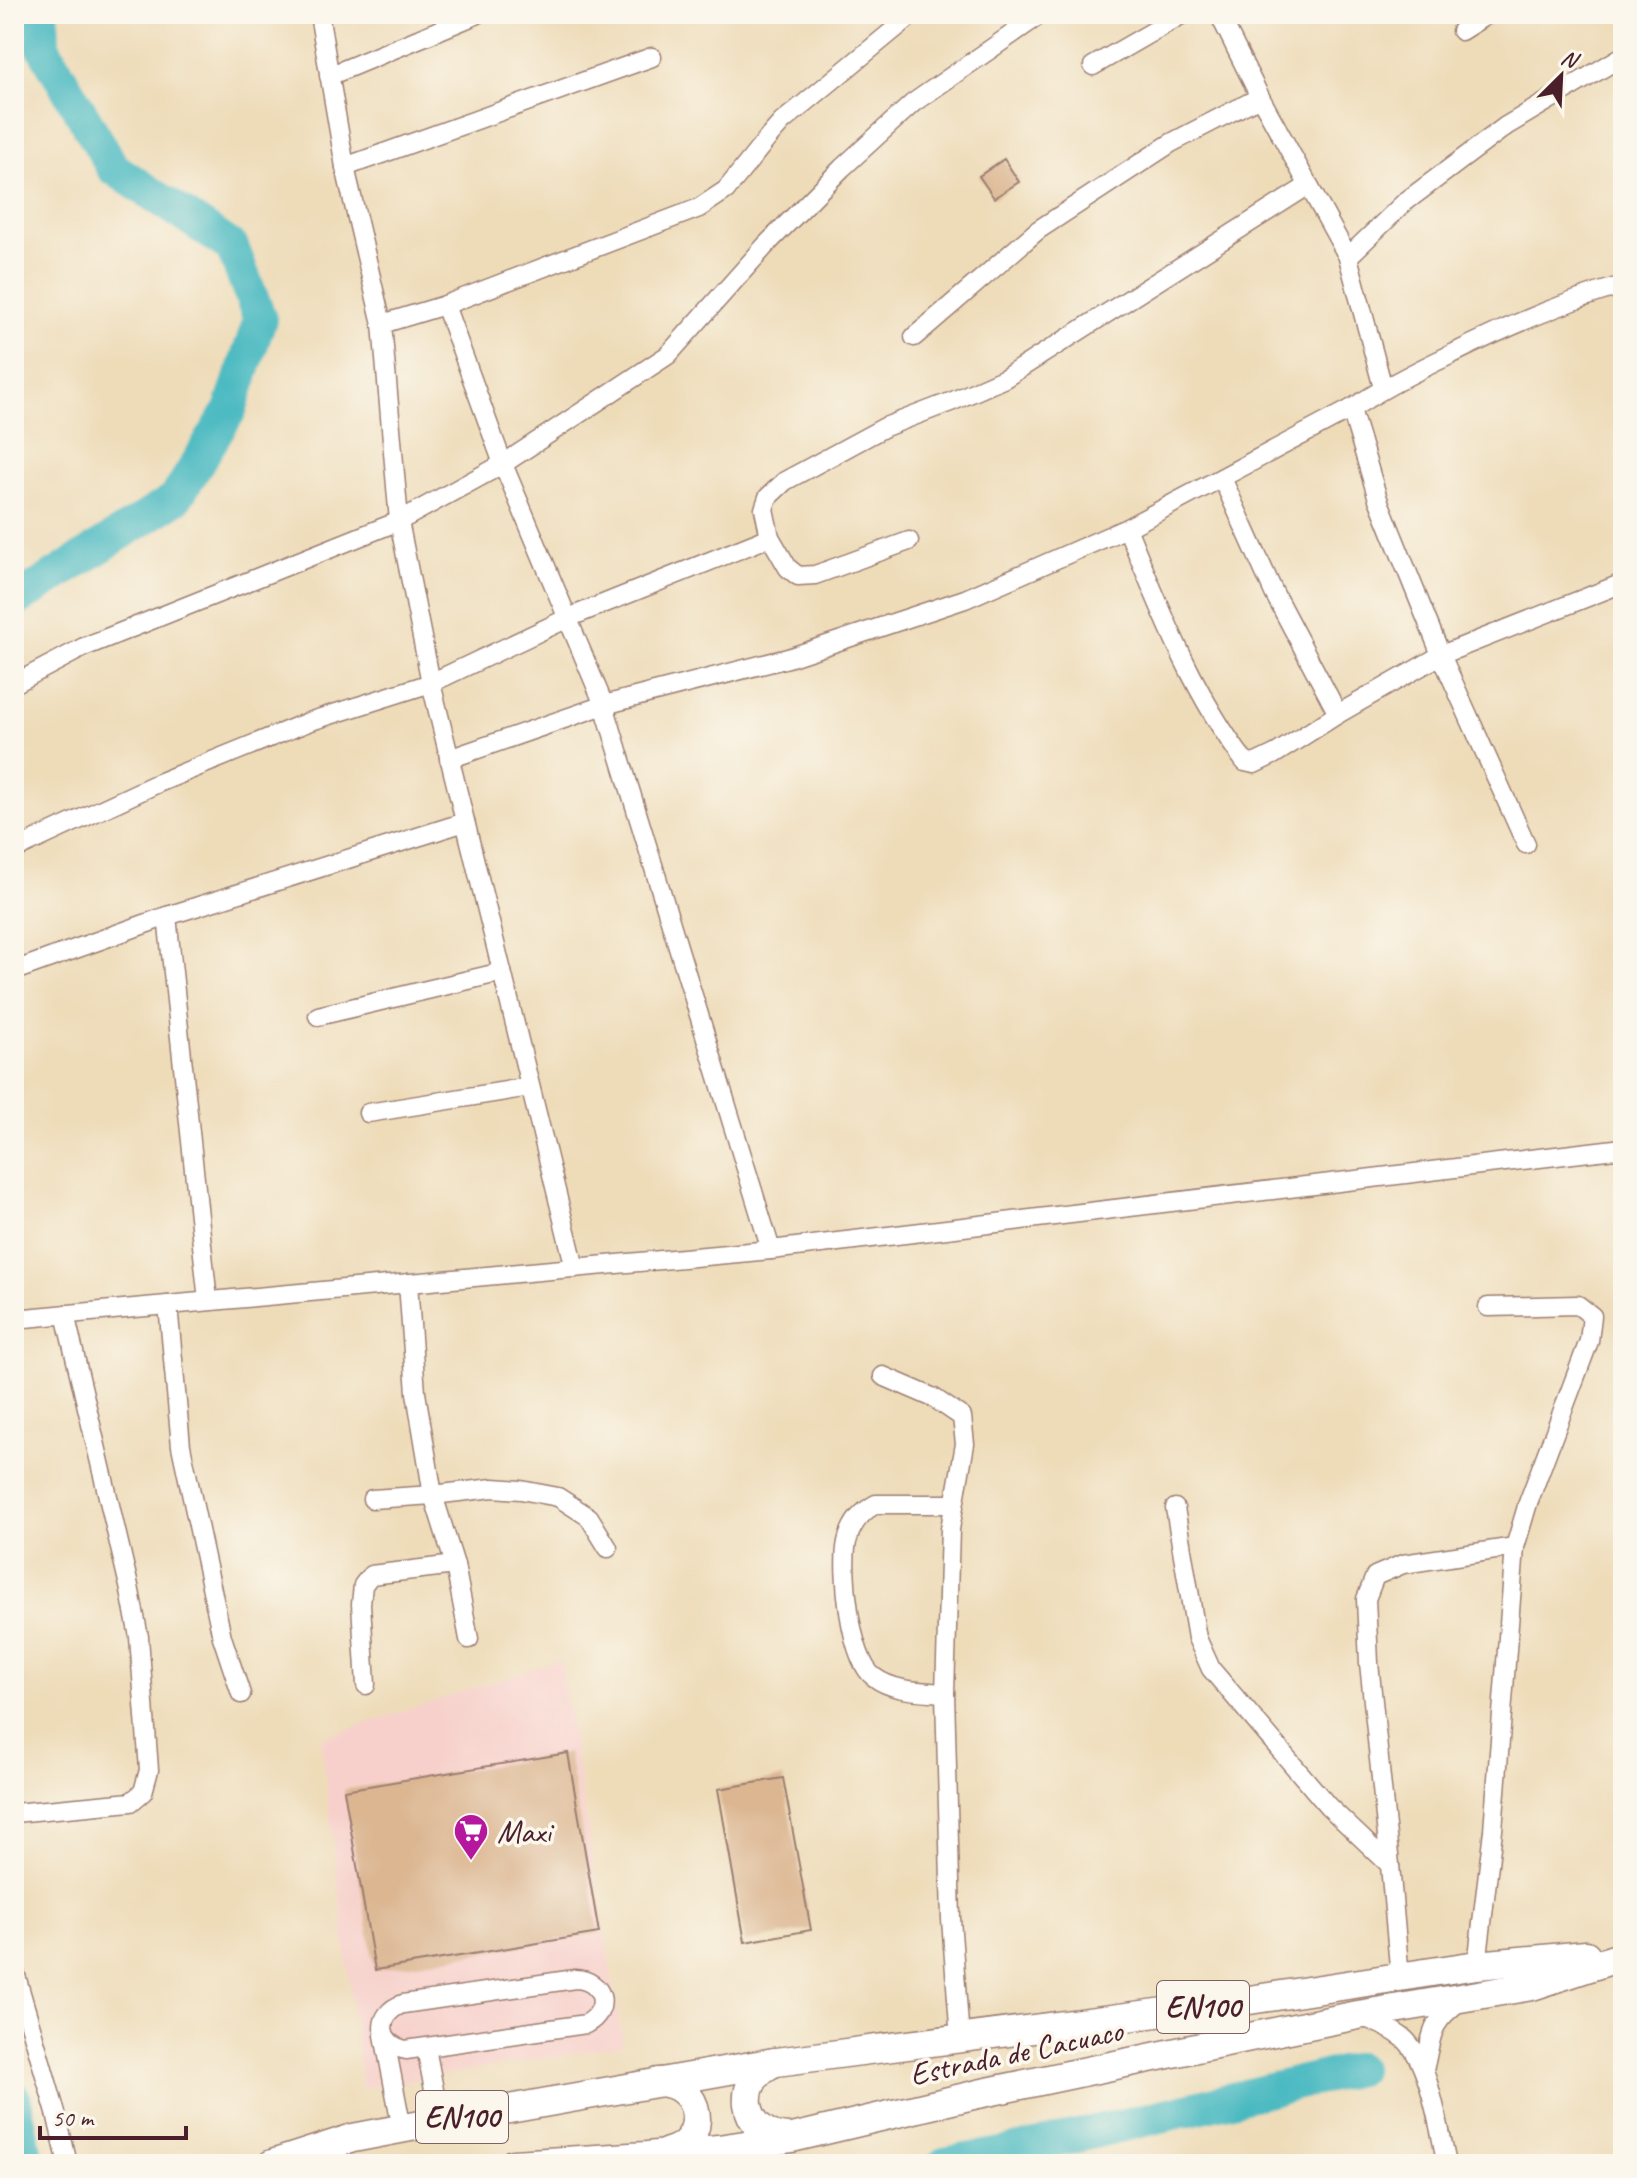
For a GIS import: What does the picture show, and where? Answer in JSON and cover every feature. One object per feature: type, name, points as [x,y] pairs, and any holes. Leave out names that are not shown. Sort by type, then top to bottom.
[{"type":"highway","name":"EN100","points":[[272,2164],[353,2138],[782,2060],[960,2039],[1477,1965],[1623,1954]]},
{"type":"highway","name":"Estrada de Cacuaco","points":[[513,2164],[720,2156],[978,2094],[1358,2015],[1532,1986],[1623,1954]]},
{"type":"highway","points":[[782,2060],[764,2067],[755,2076],[749,2088],[748,2107],[753,2119],[767,2133],[779,2138],[792,2138]]},
{"type":"highway","points":[[655,2082],[677,2086],[690,2097],[695,2108],[696,2125],[691,2136],[665,2157]]},
{"type":"street","points":[[319,14],[345,167],[382,324],[399,521],[431,683],[575,1268]]},
{"type":"street","points":[[329,76],[478,14]]},
{"type":"street","points":[[382,324],[445,305],[699,208],[726,190],[782,122],[913,14]]},
{"type":"street","points":[[14,684],[84,647],[399,521],[503,464],[668,355],[766,245],[842,168],[913,103],[1041,14]]},
{"type":"street","points":[[1093,66],[1183,14]]},
{"type":"street","points":[[1219,14],[1260,97],[1348,257],[1383,388]]},
{"type":"street","points":[[1461,31],[1488,14]]},
{"type":"street","points":[[1348,257],[1405,202],[1506,126],[1623,56]]},
{"type":"street","points":[[345,167],[652,57]]},
{"type":"street","points":[[914,337],[1038,230],[1171,143],[1260,97]]},
{"type":"street","points":[[909,541],[815,575],[798,576],[788,568],[770,537],[764,509],[768,497],[785,481],[885,427],[1005,378],[1309,185]]},
{"type":"street","points":[[449,759],[604,705],[788,658],[965,599],[1127,528],[1351,409],[1383,388],[1493,333],[1580,297],[1623,285]]},
{"type":"street","points":[[445,305],[503,464],[604,705],[771,1250]]},
{"type":"street","points":[[1351,409],[1378,499],[1441,655],[1526,844]]},
{"type":"street","points":[[1222,478],[1274,593],[1338,714]]},
{"type":"street","points":[[1127,528],[1171,633],[1211,710],[1245,762],[1254,764],[1441,655],[1623,583]]},
{"type":"street","points":[[14,850],[158,783],[308,722],[431,683],[568,618],[770,537]]},
{"type":"street","points":[[14,971],[167,916],[465,822]]},
{"type":"street","points":[[167,916],[208,1301]]},
{"type":"street","points":[[318,1016],[502,972]]},
{"type":"street","points":[[368,1113],[530,1087]]},
{"type":"street","points":[[14,1319],[771,1250],[1623,1148]]},
{"type":"street","points":[[408,1283],[416,1393],[433,1495],[455,1565],[469,1639]]},
{"type":"street","points":[[168,1305],[181,1446],[222,1637],[241,1694]]},
{"type":"street","points":[[1477,1965],[1493,1830],[1515,1547],[1528,1503],[1589,1341],[1592,1316],[1578,1305],[1488,1307]]},
{"type":"street","points":[[14,1813],[131,1802],[143,1792],[149,1770],[139,1637],[65,1314]]},
{"type":"street","points":[[883,1376],[934,1398],[962,1417],[965,1444],[950,1529],[945,1693],[951,1919],[960,2039]]},
{"type":"street","points":[[372,1499],[493,1488],[558,1497],[589,1517],[608,1548]]},
{"type":"street","points":[[945,1693],[895,1688],[872,1676],[858,1656],[847,1595],[847,1544],[858,1518],[876,1504],[954,1504]]},
{"type":"street","points":[[1175,1508],[1197,1638],[1211,1669],[1328,1806],[1390,1865]]},
{"type":"street","points":[[1400,1978],[1369,1663],[1366,1599],[1375,1576],[1403,1564],[1515,1547]]},
{"type":"street","points":[[366,1685],[361,1604],[363,1585],[371,1575],[455,1565]]},
{"type":"street","points":[[14,1969],[68,2164]]},
{"type":"street","points":[[384,2032],[389,2042],[402,2050],[586,2024],[598,2015],[601,1996],[587,1980],[575,1979],[396,2007],[387,2014],[383,2025],[384,2032],[402,2129]]},
{"type":"street","points":[[1424,2070],[1434,2026],[1443,2014],[1464,1998]]},
{"type":"street","points":[[1358,2015],[1403,2037],[1415,2050],[1424,2070],[1447,2164]]},
{"type":"street","points":[[426,2048],[440,2121]]},
{"type":"shaded area","points":[[560,1660],[623,2045],[362,2088],[321,1738]]},
{"type":"building","points":[[1004,159],[1019,182],[994,198],[979,176]]},
{"type":"building","name":"Maxi","points":[[568,1753],[599,1933],[375,1970],[344,1790]]},
{"type":"building","points":[[783,1778],[811,1930],[745,1942],[718,1789]]},
{"type":"waterway","points":[[14,602],[176,498],[230,410],[260,319],[232,247],[113,168],[43,47],[42,14]]},
{"type":"waterway","points":[[944,2164],[1007,2153],[1357,2069]]},
{"type":"waterway","points":[[14,2098],[28,2164]]},
{"type":"place","name":"Maxi","points":[[471,1862]]}]
